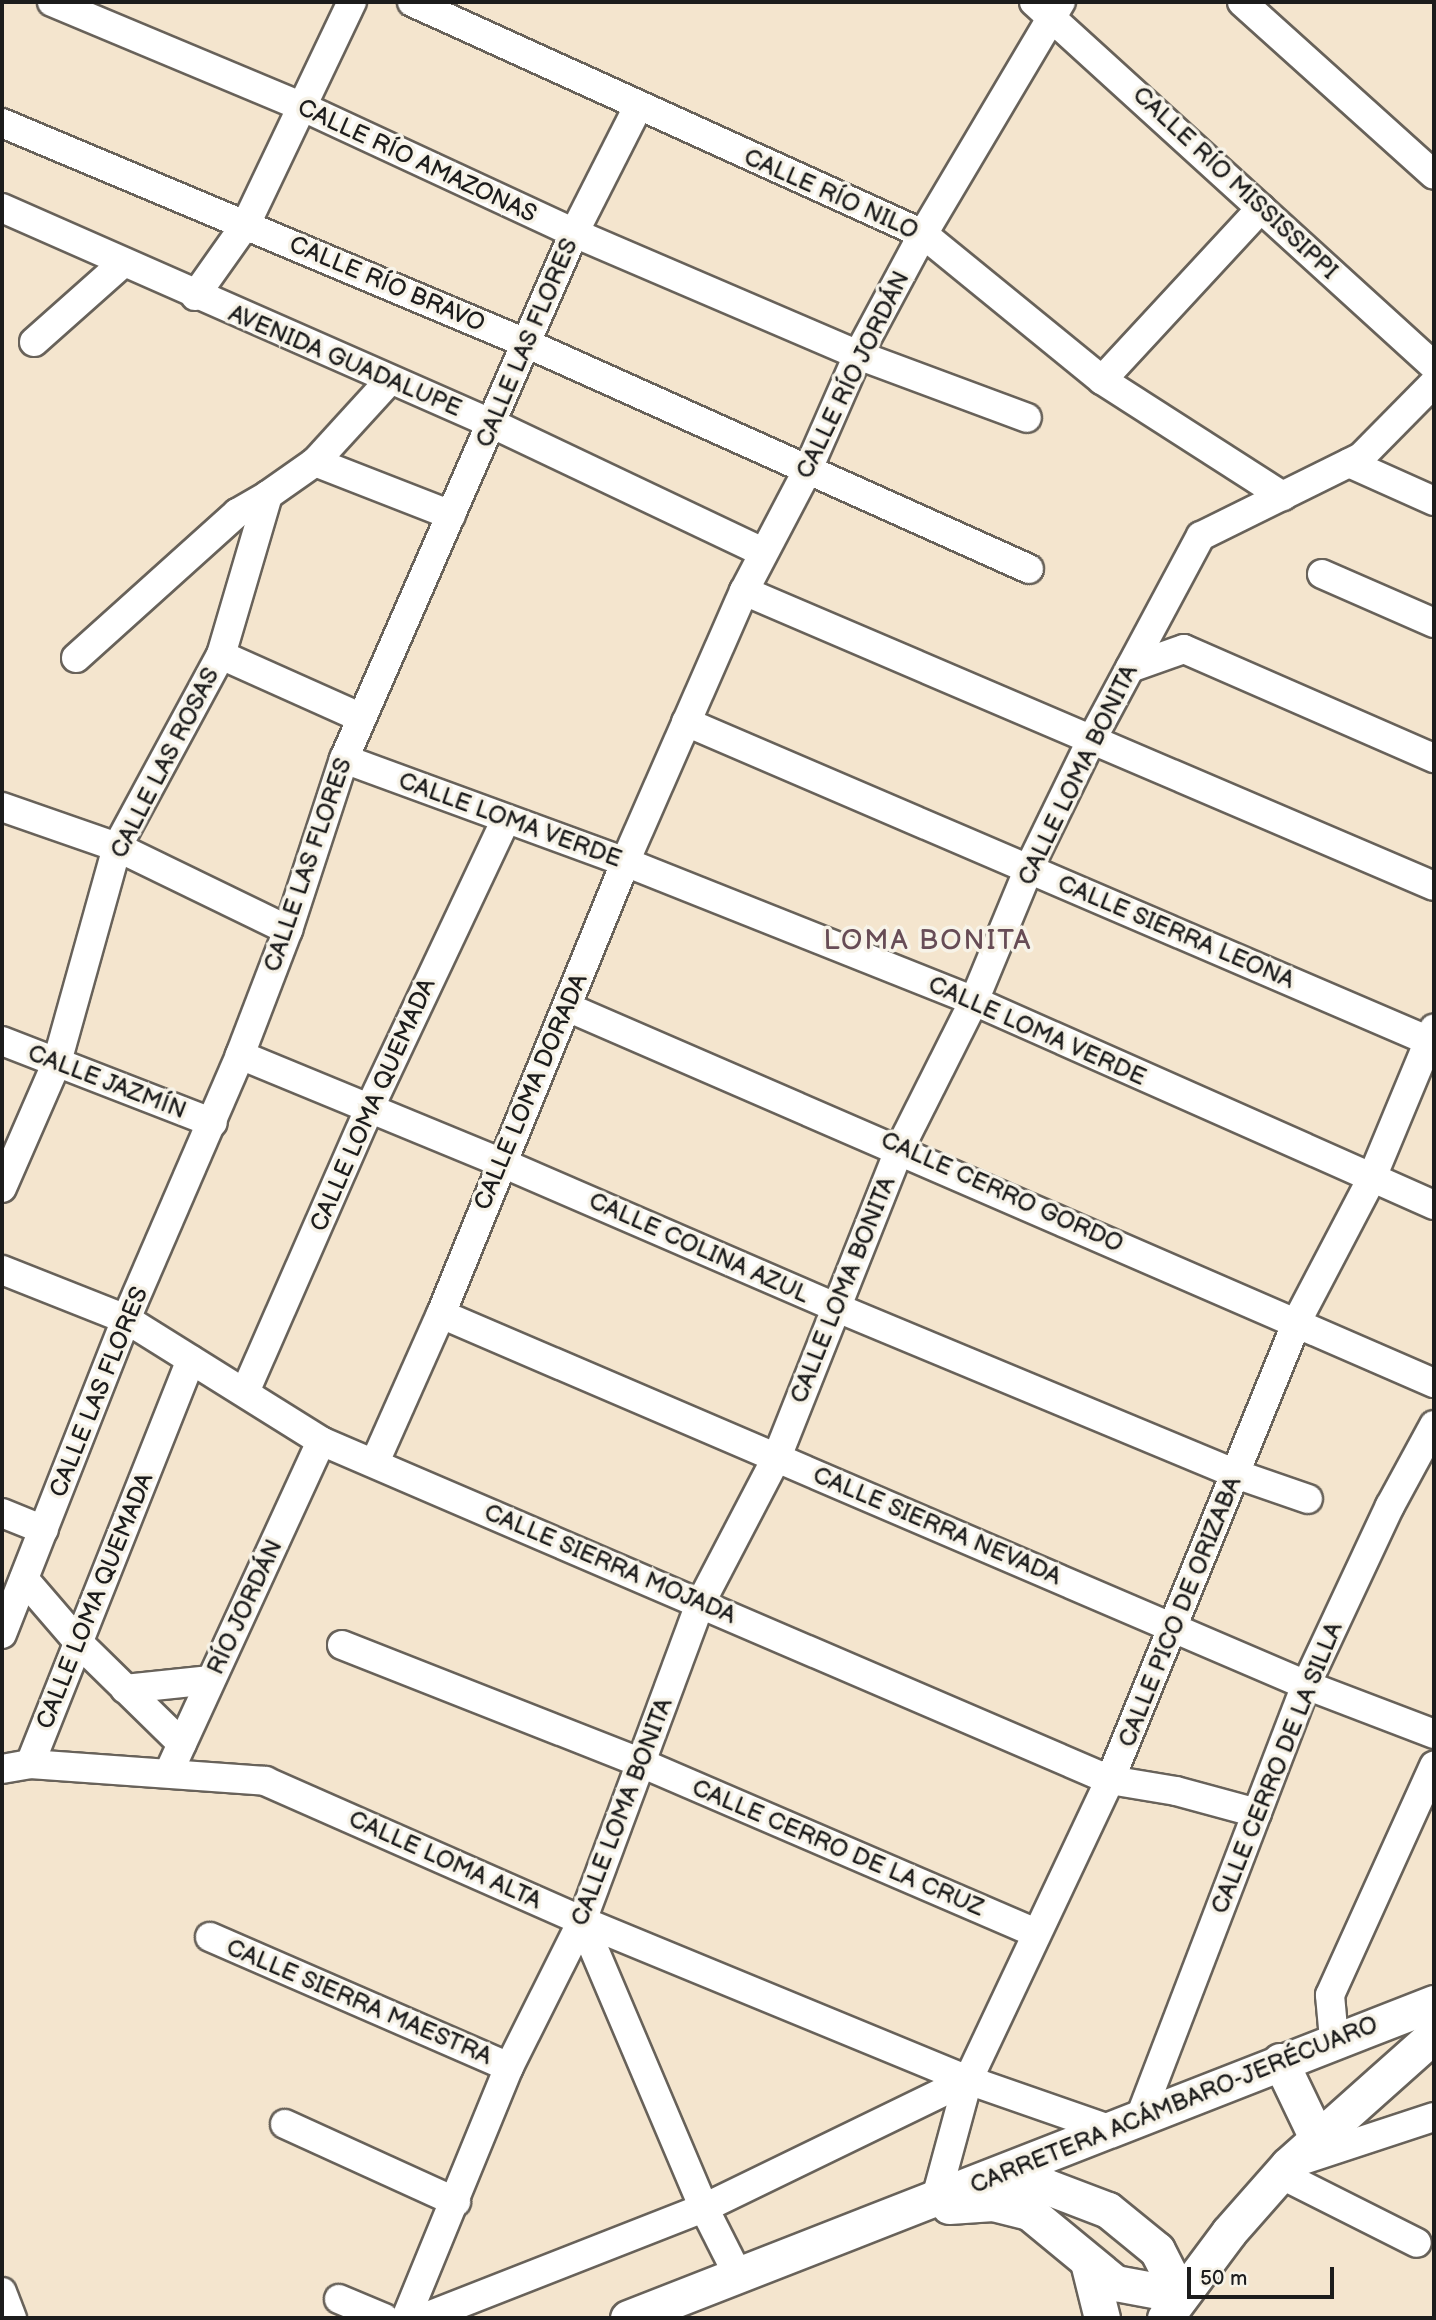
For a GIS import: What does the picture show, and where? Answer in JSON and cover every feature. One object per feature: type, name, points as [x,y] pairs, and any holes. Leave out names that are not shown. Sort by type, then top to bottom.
[{"type":"main road","name":"CARRETERA ACÁMBARO-JERÉCUARO","points":[[925,2203],[980,2184],[1335,2039],[1434,2003]]},
{"type":"main road","points":[[1172,2307],[1284,2169],[1434,2035]]},
{"type":"main road","points":[[1280,2062],[1317,2138]]},
{"type":"main road","points":[[980,2184],[1045,2186],[1108,2210],[1157,2250],[1172,2307]]},
{"type":"main road","points":[[628,2318],[737,2273],[925,2203],[993,2203],[1029,2212],[1115,2283],[1172,2307]]},
{"type":"main road","points":[[1088,2262],[1102,2318]]},
{"type":"street","name":"CALLE RÍO AMAZONAS","points":[[52,2],[303,107],[574,233],[858,355],[1027,418]]},
{"type":"street","points":[[195,296],[246,224],[352,2]]},
{"type":"street","name":"CALLE RÍO NILO","points":[[412,2],[638,107],[923,234],[1102,380],[1283,496]]},
{"type":"street","points":[[1242,2],[1434,175]]},
{"type":"street","name":"CALLE RÍO MISSISSIPPI","points":[[1049,7],[1261,208],[1434,366]]},
{"type":"street","name":"CALLE RÍO JORDÁN","points":[[686,722],[744,591],[807,469],[858,355],[1049,7]]},
{"type":"street","name":"CALLE LAS FLORES","points":[[2,1634],[126,1318],[213,1123],[240,1055],[288,930],[344,759],[528,344],[574,233],[638,107]]},
{"type":"street","name":"CALLE RÍO BRAVO","points":[[2,123],[528,344],[1029,569]]},
{"type":"street","points":[[1102,380],[1261,208]]},
{"type":"street","name":"AVENIDA GUADALUPE","points":[[4,215],[124,262],[195,296],[493,424],[764,552]]},
{"type":"street","points":[[34,342],[124,262]]},
{"type":"street","points":[[76,658],[237,513],[315,462],[390,380]]},
{"type":"street","name":"CALLE LOMA BONITA","points":[[406,2318],[456,2202],[509,2067],[582,1921],[700,1604],[777,1457],[900,1148],[974,1001],[1029,868],[1093,737],[1202,536],[1361,457],[1434,383]]},
{"type":"street","points":[[315,462],[451,515]]},
{"type":"street","points":[[1349,463],[1434,501]]},
{"type":"street","name":"CALLE LAS ROSAS","points":[[2,1188],[57,1062],[117,847],[221,655],[268,495]]},
{"type":"street","points":[[1322,574],[1434,623]]},
{"type":"street","points":[[744,591],[1093,737],[1434,886]]},
{"type":"street","points":[[1130,668],[1184,649],[1434,758]]},
{"type":"street","points":[[221,655],[362,718]]},
{"type":"street","name":"CALLE LOMA DORADA","points":[[375,1462],[441,1314],[500,1161],[686,722]]},
{"type":"street","name":"CALLE SIERRA LEONA","points":[[686,722],[1433,1038]]},
{"type":"street","name":"CALLE LOMA VERDE","points":[[344,759],[625,862],[974,1001],[1371,1180],[1434,1205]]},
{"type":"street","points":[[2,807],[117,847],[288,930]]},
{"type":"street","name":"CALLE LOMA QUEMADA","points":[[245,1392],[370,1107],[506,819]]},
{"type":"street","name":"CALLE CERRO GORDO","points":[[567,1007],[900,1148],[1434,1383]]},
{"type":"street","name":"CALLE PICO DE ORIZABA","points":[[925,2203],[968,2080],[1035,1933],[1110,1780],[1175,1628],[1297,1321],[1371,1180],[1433,1038]]},
{"type":"street","name":"CALLE JAZMÍN","points":[[2,1041],[213,1123]]},
{"type":"street","name":"CALLE COLINA AZUL","points":[[240,1055],[500,1161],[835,1307],[1236,1474],[1308,1499]]},
{"type":"street","name":"CALLE SIERRA MOJADA","points":[[2,1270],[126,1318],[321,1441],[1110,1780],[1176,1791],[1257,1813]]},
{"type":"street","name":"CALLE SIERRA NEVADA","points":[[441,1314],[1306,1685],[1434,1734]]},
{"type":"street","name":"CALLE LOMA QUEMADA","points":[[30,1764],[191,1360]]},
{"type":"street","name":"CALLE CERRO DE LA SILLA","points":[[1123,2124],[1257,1813],[1306,1685],[1390,1506],[1434,1425]]},
{"type":"street","name":"RÍO JORDÁN","points":[[169,1772],[321,1441]]},
{"type":"street","points":[[2,1513],[44,1530]]},
{"type":"street","points":[[24,1579],[79,1643],[182,1744]]},
{"type":"street","name":"CALLE CERRO DE LA CRUZ","points":[[342,1645],[641,1763],[1035,1933]]},
{"type":"street","points":[[125,1689],[211,1680]]},
{"type":"street","name":"CALLE LOMA ALTA","points":[[2,1769],[30,1764],[265,1781],[582,1921],[968,2080],[1123,2124]]},
{"type":"street","points":[[1335,2039],[1329,1995],[1434,1766]]},
{"type":"street","points":[[582,1921],[704,2208],[737,2273]]},
{"type":"street","name":"CALLE SIERRA MAESTRA","points":[[210,1937],[509,2067]]},
{"type":"street","points":[[423,2318],[704,2208],[968,2080]]},
{"type":"street","points":[[1284,2169],[1434,2117]]},
{"type":"street","points":[[285,2124],[456,2202]]},
{"type":"street","points":[[1284,2169],[1417,2243]]},
{"type":"street","points":[[2,2292],[12,2318]]},
{"type":"street","points":[[339,2299],[384,2318]]},
{"type":"district","name":"LOMA BONITA","points":[[928,941]]}]
